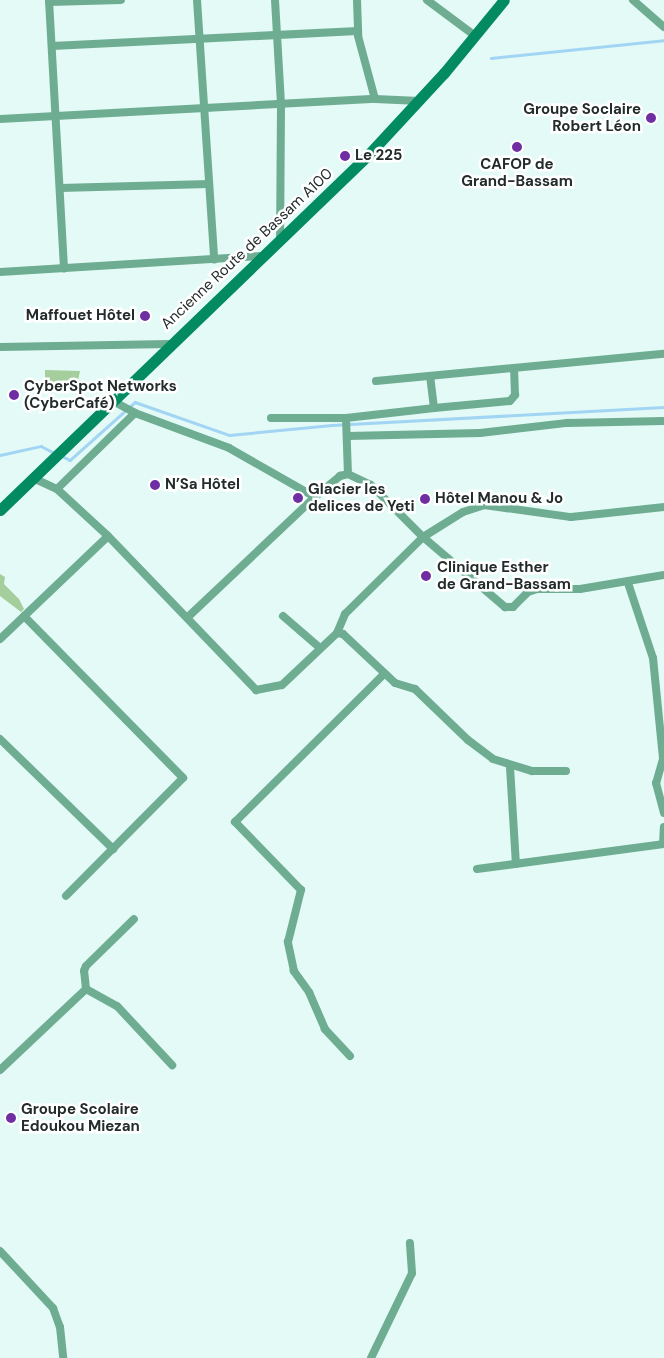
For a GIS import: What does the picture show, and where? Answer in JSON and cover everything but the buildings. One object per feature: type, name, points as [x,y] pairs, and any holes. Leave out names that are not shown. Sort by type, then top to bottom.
[{"type":"main road","name":"Ancienne Route de Bassam A100","points":[[0,510],[420,101],[504,0]]},
{"type":"street","points":[[64,269],[57,117],[49,1],[121,0]]},
{"type":"street","points":[[198,0],[214,260]]},
{"type":"street","points":[[275,0],[280,105],[280,239]]},
{"type":"street","points":[[357,0],[358,31],[364,68],[376,98]]},
{"type":"street","points":[[427,0],[474,35]]},
{"type":"street","points":[[633,0],[664,27]]},
{"type":"street","points":[[52,46],[200,38],[277,37],[358,31]]},
{"type":"street","points":[[0,119],[280,105],[376,98],[420,101]]},
{"type":"street","points":[[60,188],[209,184]]},
{"type":"street","points":[[0,272],[262,256]]},
{"type":"street","points":[[0,347],[169,344]]},
{"type":"street","points":[[376,382],[664,354]]},
{"type":"street","points":[[272,418],[346,418],[510,401],[515,395],[514,368]]},
{"type":"street","points":[[430,376],[434,408]]},
{"type":"street","points":[[111,400],[135,413],[229,448],[314,497]]},
{"type":"street","points":[[57,489],[135,413]]},
{"type":"street","points":[[346,418],[348,474]]},
{"type":"street","points":[[348,436],[480,433],[568,424],[664,421]]},
{"type":"street","points":[[189,616],[314,497],[340,476],[348,474],[371,485],[423,537],[505,607],[513,608],[528,592],[537,589],[580,589],[628,583],[664,575]]},
{"type":"street","points":[[33,478],[57,489],[108,536],[189,616],[256,690],[282,685],[337,633],[345,614],[423,537],[451,517],[484,505],[571,517],[664,507]]},
{"type":"street","points":[[0,639],[108,536]]},
{"type":"street","points":[[628,583],[653,658],[664,759],[656,783],[664,813]]},
{"type":"street","points":[[24,616],[183,778],[66,896]]},
{"type":"street","points":[[283,616],[320,648]]},
{"type":"street","points":[[337,633],[343,634],[395,683],[415,689],[468,740],[493,759],[510,767],[532,771],[566,770]]},
{"type":"street","points":[[350,1056],[325,1029],[308,992],[294,971],[288,942],[301,890],[235,822],[384,674]]},
{"type":"street","points":[[0,739],[113,849]]},
{"type":"street","points":[[510,767],[516,864]]},
{"type":"street","points":[[477,869],[664,844],[664,827]]},
{"type":"street","points":[[0,1070],[86,989],[86,966],[134,919]]},
{"type":"street","points":[[86,989],[117,1006],[172,1065]]},
{"type":"street","points":[[371,1358],[412,1274],[410,1243]]},
{"type":"street","points":[[0,1251],[53,1308],[60,1328],[63,1358]]},
{"type":"green space","points":[[45,370],[80,371],[78,381],[45,382]]},
{"type":"green space","points":[[0,574],[5,577],[4,584],[19,599],[24,609],[21,612],[0,596]]},
{"type":"waterway","points":[[491,58],[664,40]]},
{"type":"waterway","points":[[60,455],[70,460],[135,402],[229,435],[332,425],[664,407]]},
{"type":"waterway","points":[[0,455],[41,446],[55,453]]},
{"type":"place","name":"Groupe Soclaire Robert Léon","points":[[651,118]]},
{"type":"place","name":"CAFOP de Grand-Bassam","points":[[517,147]]},
{"type":"place","name":"Le 225","points":[[345,156]]},
{"type":"place","name":"Maffouet Hôtel","points":[[145,316]]},
{"type":"place","name":"CyberSpot Networks (CyberCafé)","points":[[14,395]]},
{"type":"place","name":"N’Sa Hôtel","points":[[155,485]]},
{"type":"place","name":"Glacier les delices de Yeti","points":[[298,498]]},
{"type":"place","name":"Hôtel Manou & Jo","points":[[425,499]]},
{"type":"place","name":"Clinique Esther de Grand-Bassam","points":[[426,576]]},
{"type":"place","name":"Groupe Scolaire Edoukou Miezan","points":[[11,1118]]}]
